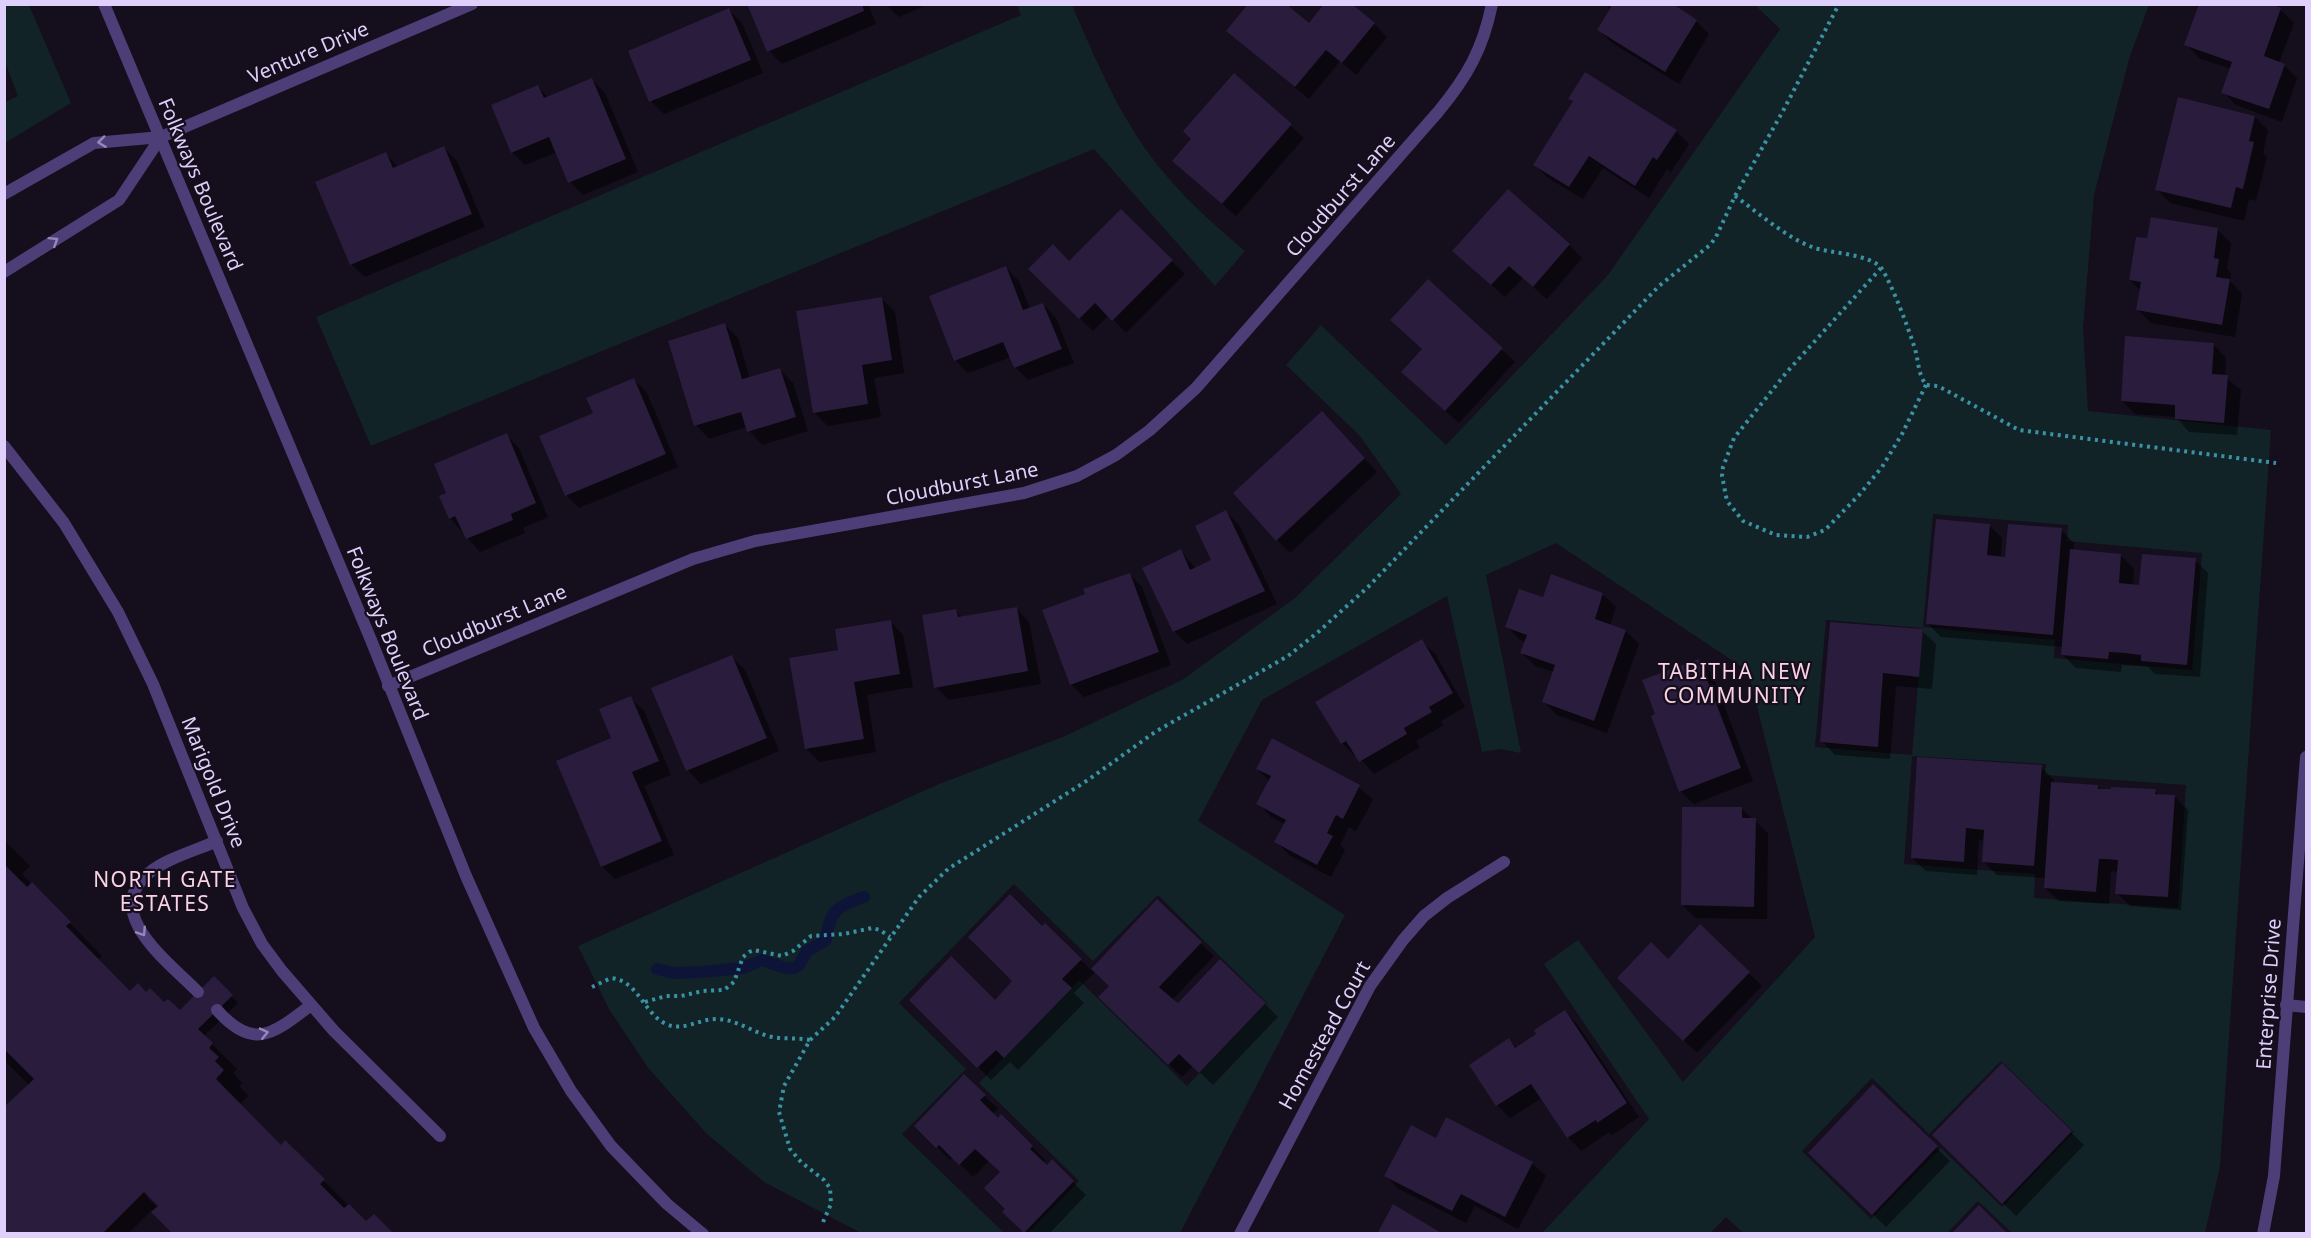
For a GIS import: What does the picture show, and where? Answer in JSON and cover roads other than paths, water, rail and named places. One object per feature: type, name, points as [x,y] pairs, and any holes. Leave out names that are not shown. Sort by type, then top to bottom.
[{"type":"street","name":"Folkways Boulevard","points":[[104,4],[371,640],[466,876],[542,1044],[584,1111],[611,1146],[667,1204],[703,1233]]},
{"type":"street","name":"Venture Drive","points":[[4,194],[93,143],[160,137],[472,4]]},
{"type":"street","name":"Cloudburst Lane","points":[[388,686],[693,559],[724,549],[764,539],[1024,493],[1077,476],[1116,455],[1150,430],[1196,388],[1457,90],[1471,67],[1487,28],[1492,4]]},
{"type":"street","points":[[4,272],[119,200],[160,137]]},
{"type":"street","name":"Marigold Drive","points":[[4,446],[64,523],[118,612],[153,684],[250,924],[271,957],[311,1005],[440,1136]]},
{"type":"street","name":"Enterprise Drive","points":[[2263,1233],[2274,1176],[2307,757]]},
{"type":"street","points":[[198,992],[141,933],[133,916],[132,900],[139,884],[150,872],[217,841]]},
{"type":"street","name":"Homestead Court","points":[[1240,1233],[1370,986],[1403,940],[1424,916],[1447,898],[1504,862]]},
{"type":"street","points":[[217,1010],[240,1031],[253,1036],[275,1030],[311,1005]]},
{"type":"street","points":[[2286,1005],[2307,1007]]},
{"type":"waterway","points":[[657,969],[674,973],[701,972],[743,968],[762,960],[785,968],[795,968],[807,951],[826,940],[832,916],[836,911],[864,897]]},
{"type":"district","name":"TABITHA NEW COMMUNITY","points":[[1735,683]]},
{"type":"district","name":"NORTH GATE ESTATES","points":[[165,891]]}]
